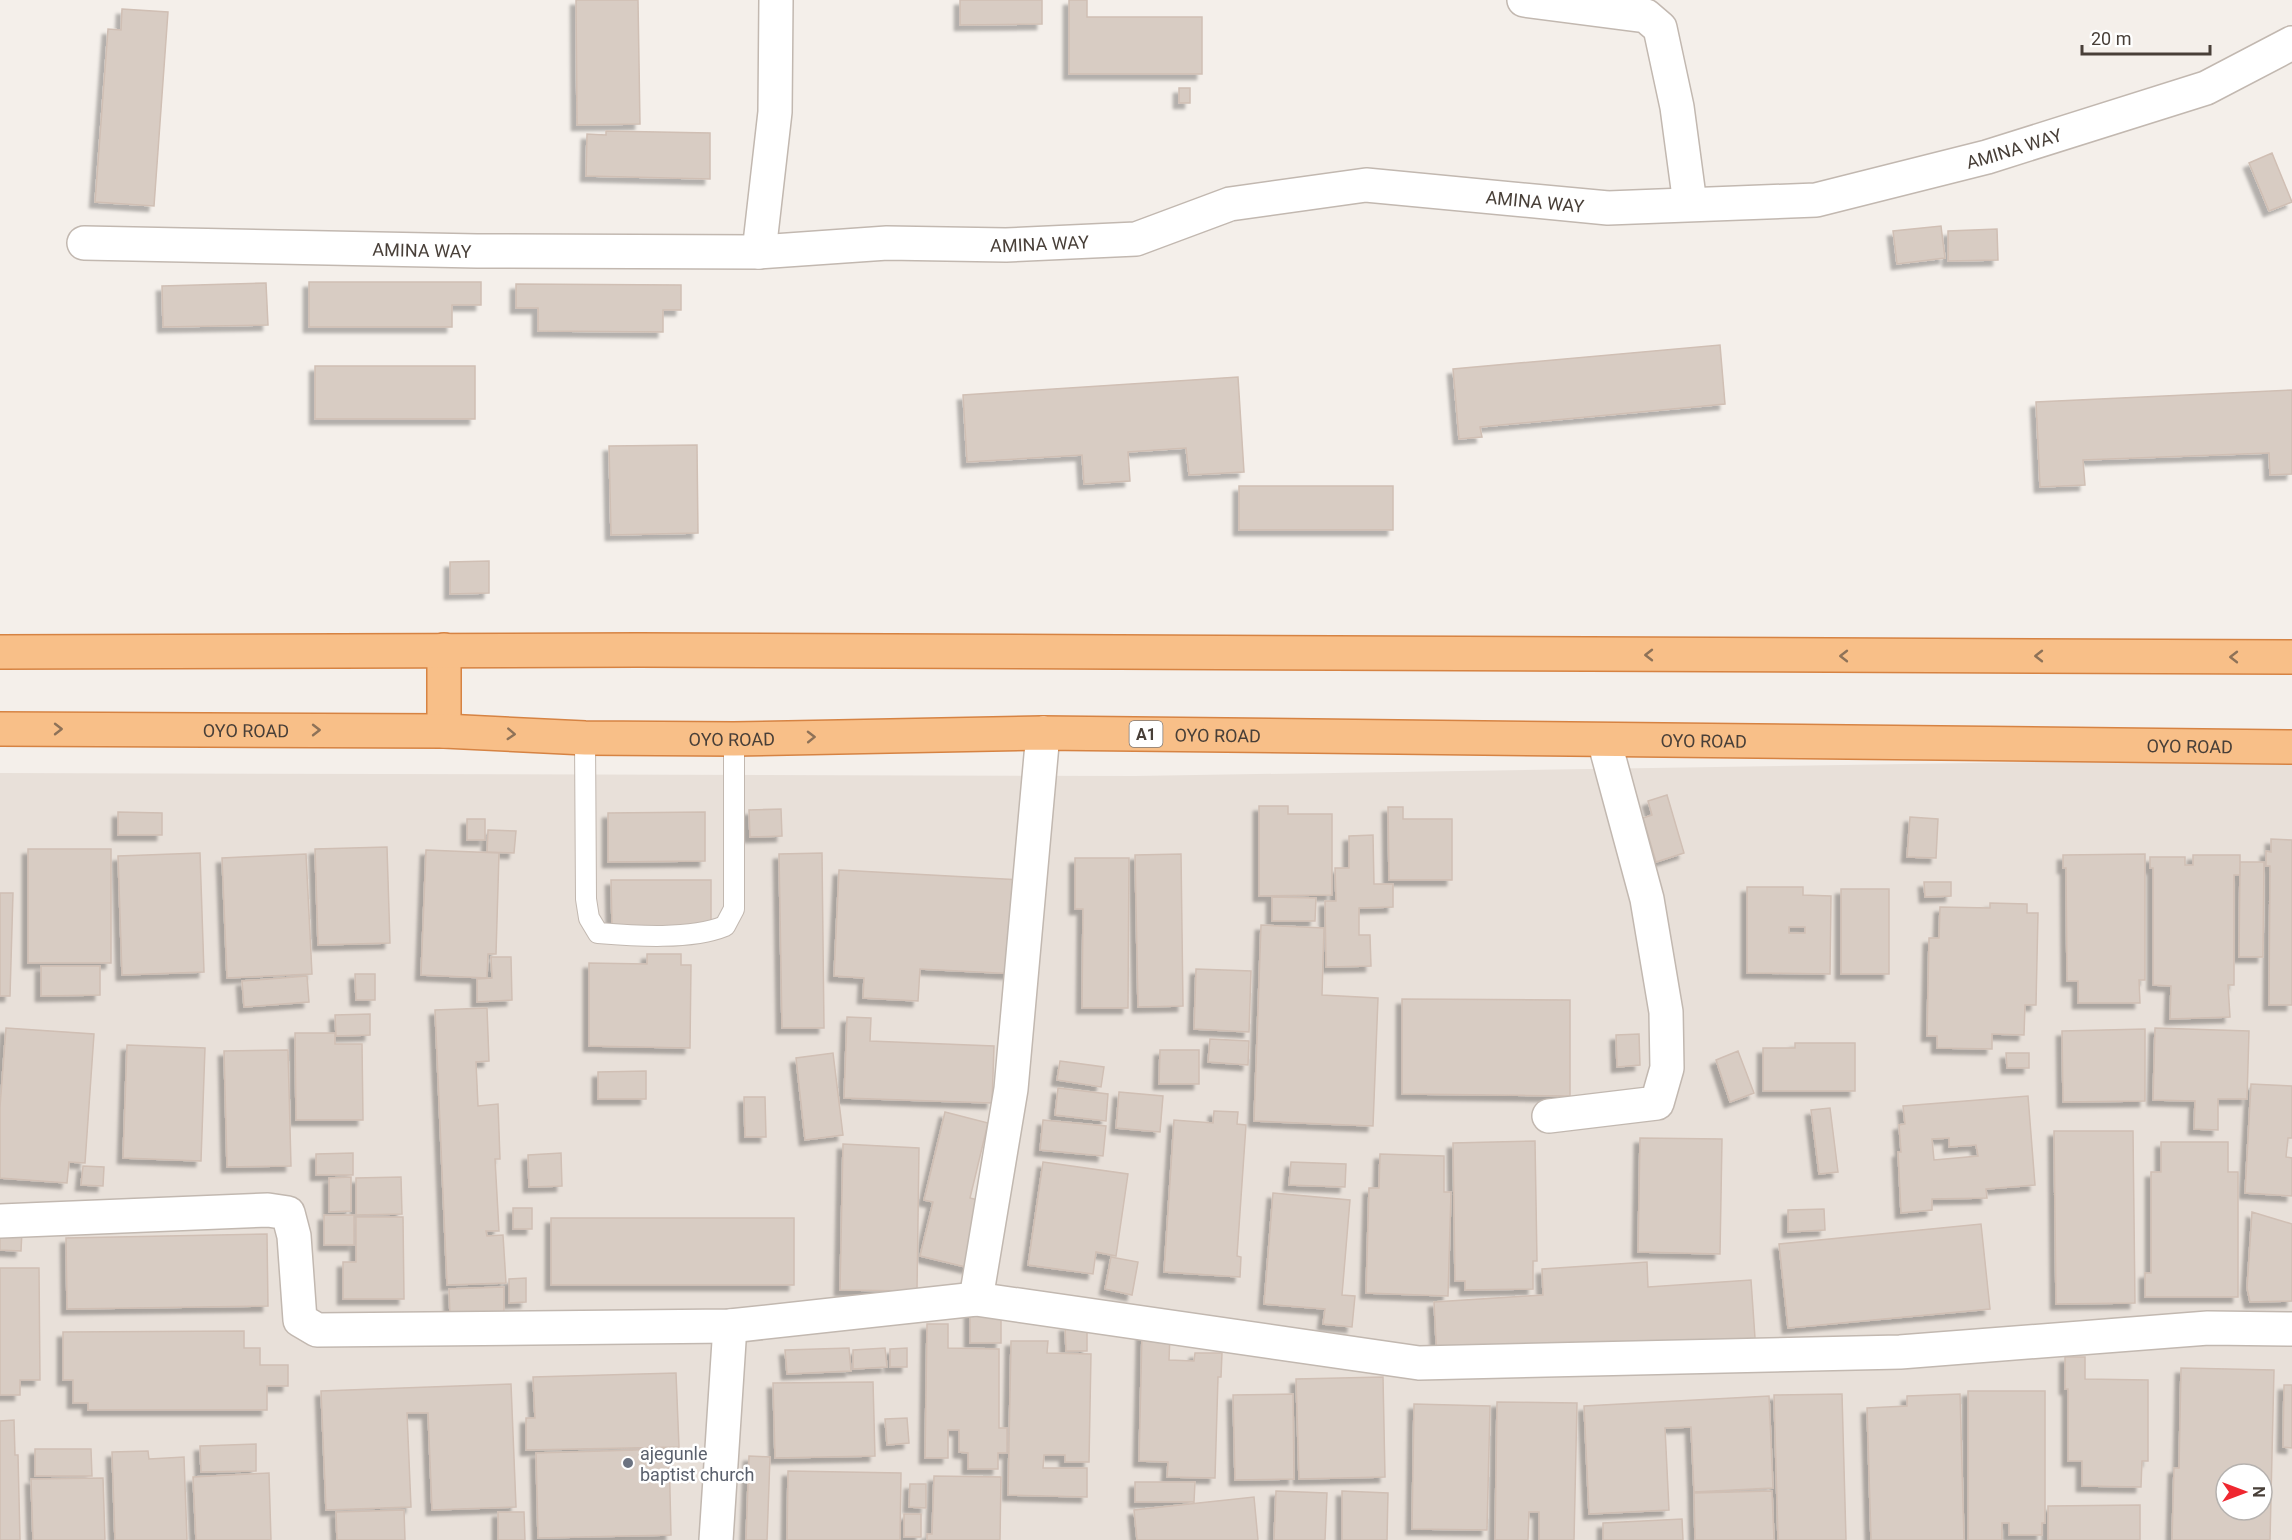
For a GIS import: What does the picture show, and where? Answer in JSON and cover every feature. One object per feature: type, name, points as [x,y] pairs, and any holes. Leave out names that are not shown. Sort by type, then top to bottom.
[{"type":"highway","points":[[444,650],[444,731]]},
{"type":"highway","points":[[0,652],[444,650],[2292,657]]},
{"type":"highway","name":"OYO ROAD","points":[[0,729],[444,731],[585,738],[734,739],[1043,733],[2292,747]]},
{"type":"street","points":[[759,252],[775,112],[776,0]]},
{"type":"street","points":[[1524,0],[1646,16],[1660,28],[1677,107],[1690,204]]},
{"type":"street","name":"AMINA WAY","points":[[84,243],[465,251],[759,252],[888,243],[1006,245],[1136,239],[1230,204],[1366,184],[1608,208],[1816,200],[1987,157],[2206,88],[2292,43]]},
{"type":"street","points":[[976,1299],[1011,1089],[1043,733]]},
{"type":"street","points":[[1549,1116],[1657,1103],[1667,1068],[1666,1012],[1647,899],[1604,740]]},
{"type":"street","points":[[0,1221],[268,1210],[288,1213],[294,1236],[300,1320],[317,1330],[730,1326],[976,1299],[1419,1363],[1900,1352],[2208,1329],[2292,1329]]},
{"type":"street","points":[[716,1540],[730,1326]]},
{"type":"lane","points":[[585,738],[586,899],[589,918],[598,933],[622,935],[709,933],[725,926],[734,909],[734,739]]},
{"type":"shaded area","points":[[2292,758],[2292,1540],[0,1540],[0,773],[1135,776]]},
{"type":"building","points":[[576,0],[638,0],[640,124],[577,125]]},
{"type":"building","points":[[960,0],[1042,0],[1042,24],[960,25]]},
{"type":"building","points":[[1069,0],[1087,0],[1087,17],[1202,17],[1202,74],[1069,74]]},
{"type":"building","points":[[122,9],[168,12],[154,206],[95,202],[108,29],[121,30]]},
{"type":"building","points":[[1179,88],[1190,88],[1190,103],[1179,103]]},
{"type":"building","points":[[606,131],[710,133],[710,179],[586,176],[587,134],[606,135]]},
{"type":"building","points":[[2272,153],[2292,202],[2269,211],[2249,163]]},
{"type":"building","points":[[1941,226],[1945,258],[1897,264],[1893,231]]},
{"type":"building","points":[[1997,229],[1998,260],[1948,261],[1948,231]]},
{"type":"building","points":[[309,282],[481,282],[481,305],[452,305],[452,327],[309,327]]},
{"type":"building","points":[[266,283],[268,325],[163,327],[162,286]]},
{"type":"building","points":[[516,284],[681,285],[681,310],[663,310],[663,332],[538,331],[538,308],[516,308]]},
{"type":"building","points":[[1720,345],[1725,404],[1480,427],[1482,437],[1459,439],[1453,369]]},
{"type":"building","points":[[315,366],[475,366],[475,419],[315,419]]},
{"type":"building","points":[[1238,377],[1244,472],[1189,475],[1186,448],[1128,452],[1130,481],[1084,484],[1082,455],[967,462],[963,395]]},
{"type":"building","points":[[2292,390],[2292,474],[2270,475],[2269,453],[2083,460],[2085,485],[2040,487],[2036,402]]},
{"type":"building","points":[[697,445],[698,533],[611,535],[609,446]]},
{"type":"building","points":[[1239,486],[1393,486],[1393,530],[1239,530]]},
{"type":"building","points":[[489,561],[489,593],[450,594],[450,562]]},
{"type":"building","points":[[1667,795],[1684,853],[1656,862],[1643,818],[1652,815],[1648,801]]},
{"type":"building","points":[[1259,806],[1288,806],[1288,814],[1332,814],[1332,895],[1259,896]]},
{"type":"building","points":[[1388,807],[1403,807],[1403,819],[1452,819],[1452,880],[1389,880]]},
{"type":"building","points":[[781,809],[782,836],[750,837],[749,810]]},
{"type":"building","points":[[118,812],[162,813],[162,835],[118,835]]},
{"type":"building","points":[[705,812],[705,861],[608,862],[608,813]]},
{"type":"building","points":[[1910,817],[1938,819],[1936,858],[1907,857]]},
{"type":"building","points":[[467,819],[485,819],[485,840],[467,840]]},
{"type":"building","points":[[488,830],[516,831],[514,853],[487,852]]},
{"type":"building","points":[[1373,835],[1374,884],[1393,884],[1393,907],[1359,908],[1359,935],[1370,935],[1371,966],[1326,967],[1325,901],[1336,901],[1335,868],[1349,868],[1349,836]]},
{"type":"building","points":[[2271,839],[2292,840],[2292,1005],[2269,1005],[2270,866],[2266,866],[2266,851],[2271,852]]},
{"type":"building","points":[[387,847],[390,943],[318,945],[315,849]]},
{"type":"building","points":[[28,849],[111,849],[111,963],[28,963]]},
{"type":"building","points":[[426,850],[499,853],[496,954],[488,954],[487,978],[421,975]]},
{"type":"building","points":[[200,853],[204,972],[122,975],[118,856]]},
{"type":"building","points":[[822,853],[824,1028],[782,1028],[779,854]]},
{"type":"building","points":[[306,854],[312,974],[227,978],[222,858]]},
{"type":"building","points":[[1181,854],[1183,1006],[1138,1007],[1135,855]]},
{"type":"building","points":[[2145,854],[2145,980],[2139,980],[2140,1003],[2078,1003],[2078,981],[2067,981],[2066,868],[2063,868],[2063,855]]},
{"type":"building","points":[[2193,855],[2240,855],[2240,875],[2234,875],[2234,985],[2228,985],[2230,1017],[2170,1019],[2171,986],[2153,985],[2153,868],[2150,868],[2150,857],[2185,857],[2185,865],[2193,865]]},
{"type":"building","points":[[1075,858],[1129,858],[1128,1008],[1082,1008],[1083,909],[1075,909]]},
{"type":"building","points":[[2240,862],[2264,862],[2263,957],[2239,957]]},
{"type":"building","points":[[839,870],[1022,880],[1017,974],[920,969],[918,1001],[863,998],[864,978],[834,976]]},
{"type":"building","points":[[611,880],[711,880],[711,926],[612,926]]},
{"type":"building","points":[[1924,882],[1951,882],[1951,896],[1925,897]]},
{"type":"building","points":[[1747,887],[1803,887],[1803,895],[1831,896],[1830,974],[1747,973]],"holes":[[[1789,927],[1805,927],[1805,933],[1789,933]]]},
{"type":"building","points":[[1841,889],[1889,889],[1889,974],[1841,974]]},
{"type":"building","points":[[0,893],[13,893],[10,996],[0,996]]},
{"type":"building","points":[[1272,897],[1316,898],[1315,921],[1272,921]]},
{"type":"building","points":[[1990,903],[2027,904],[2027,913],[2038,913],[2036,1005],[2025,1005],[2024,1035],[1992,1034],[1992,1049],[1937,1048],[1937,1036],[1927,1036],[1929,938],[1939,938],[1940,907],[1990,908]]},
{"type":"building","points":[[1261,925],[1324,928],[1322,995],[1378,998],[1373,1126],[1254,1121]]},
{"type":"building","points":[[647,954],[681,954],[681,965],[691,965],[690,1048],[589,1046],[589,963],[647,964]]},
{"type":"building","points":[[491,957],[511,957],[512,1000],[477,1002],[477,979],[492,978]]},
{"type":"building","points":[[41,966],[100,966],[100,995],[41,996]]},
{"type":"building","points":[[1196,969],[1251,971],[1249,1032],[1194,1029]]},
{"type":"building","points":[[355,974],[375,974],[375,1000],[356,1000]]},
{"type":"building","points":[[307,976],[309,1002],[244,1007],[242,981]]},
{"type":"building","points":[[1402,999],[1570,1000],[1570,1096],[1402,1094]]},
{"type":"building","points":[[487,1008],[489,1061],[476,1062],[478,1106],[498,1104],[500,1159],[495,1159],[499,1231],[486,1231],[487,1236],[503,1235],[506,1283],[447,1285],[435,1010]]},
{"type":"building","points":[[370,1014],[370,1035],[336,1036],[335,1015]]},
{"type":"building","points":[[847,1017],[871,1018],[870,1041],[994,1046],[992,1103],[844,1098]]},
{"type":"building","points":[[6,1028],[94,1034],[85,1163],[69,1162],[67,1183],[0,1178],[0,1107]]},
{"type":"building","points":[[2155,1028],[2249,1031],[2247,1099],[2218,1099],[2218,1130],[2194,1129],[2195,1101],[2153,1100]]},
{"type":"building","points":[[2145,1029],[2145,1101],[2063,1102],[2062,1031]]},
{"type":"building","points":[[295,1033],[335,1033],[335,1044],[362,1044],[363,1120],[296,1120]]},
{"type":"building","points":[[1639,1034],[1640,1065],[1617,1067],[1616,1035]]},
{"type":"building","points":[[1210,1039],[1249,1041],[1248,1065],[1208,1062]]},
{"type":"building","points":[[1795,1043],[1855,1043],[1855,1091],[1763,1091],[1763,1048],[1795,1048]]},
{"type":"building","points":[[127,1045],[205,1048],[201,1161],[123,1158]]},
{"type":"building","points":[[288,1050],[291,1166],[227,1167],[224,1051]]},
{"type":"building","points":[[1160,1050],[1199,1050],[1199,1084],[1159,1084]]},
{"type":"building","points":[[1738,1051],[1754,1093],[1730,1102],[1716,1060]]},
{"type":"building","points":[[833,1053],[843,1135],[805,1140],[796,1058]]},
{"type":"building","points":[[2006,1053],[2029,1053],[2029,1068],[2007,1068]]},
{"type":"building","points":[[1060,1061],[1104,1067],[1101,1087],[1057,1080]]},
{"type":"building","points":[[646,1071],[646,1099],[598,1099],[598,1072]]},
{"type":"building","points":[[2251,1084],[2292,1086],[2292,1138],[2288,1138],[2286,1157],[2292,1158],[2292,1196],[2245,1193]]},
{"type":"building","points":[[1058,1088],[1108,1094],[1106,1121],[1055,1115]]},
{"type":"building","points":[[1119,1092],[1163,1096],[1160,1132],[1116,1128]]},
{"type":"building","points":[[2028,1096],[2035,1185],[1986,1189],[1987,1198],[1932,1199],[1932,1210],[1901,1213],[1898,1152],[1901,1152],[1899,1125],[1905,1124],[1903,1106]],"holes":[[[1949,1138],[1949,1147],[1976,1145],[1978,1156],[1934,1160],[1932,1139]]]},
{"type":"building","points":[[744,1097],[765,1097],[766,1137],[745,1137]]},
{"type":"building","points":[[1830,1108],[1838,1172],[1819,1174],[1811,1110]]},
{"type":"building","points":[[1214,1111],[1238,1112],[1237,1124],[1246,1125],[1237,1256],[1241,1257],[1240,1277],[1164,1272],[1174,1120],[1213,1123]]},
{"type":"building","points":[[945,1112],[988,1123],[970,1198],[986,1202],[970,1268],[920,1256],[933,1202],[924,1200]]},
{"type":"building","points":[[1043,1120],[1106,1126],[1103,1156],[1040,1150]]},
{"type":"building","points":[[2054,1131],[2133,1131],[2135,1303],[2056,1304]]},
{"type":"building","points":[[1640,1138],[1722,1139],[1720,1254],[1638,1252]]},
{"type":"building","points":[[1535,1141],[1537,1261],[1533,1261],[1533,1289],[1465,1290],[1465,1281],[1455,1281],[1453,1143]]},
{"type":"building","points":[[2161,1142],[2228,1142],[2228,1172],[2238,1172],[2238,1297],[2145,1297],[2145,1273],[2151,1273],[2151,1172],[2161,1172]]},
{"type":"building","points":[[843,1144],[919,1148],[917,1291],[840,1290]]},
{"type":"building","points":[[353,1153],[353,1175],[316,1175],[316,1154]]},
{"type":"building","points":[[561,1153],[562,1186],[529,1187],[528,1155]]},
{"type":"building","points":[[1380,1154],[1444,1156],[1444,1192],[1451,1192],[1448,1296],[1366,1293],[1369,1188],[1379,1188]]},
{"type":"building","points":[[1043,1162],[1128,1174],[1116,1256],[1096,1252],[1093,1274],[1028,1265]]},
{"type":"building","points":[[1291,1162],[1346,1164],[1345,1187],[1289,1185]]},
{"type":"building","points":[[83,1166],[104,1167],[103,1186],[81,1185]]},
{"type":"building","points":[[351,1177],[351,1211],[329,1212],[329,1178]]},
{"type":"building","points":[[401,1177],[402,1214],[356,1215],[356,1178]]},
{"type":"building","points":[[1273,1193],[1350,1200],[1342,1295],[1355,1296],[1352,1327],[1323,1324],[1325,1309],[1264,1304]]},
{"type":"building","points":[[513,1208],[532,1208],[532,1229],[513,1229]]},
{"type":"building","points":[[1824,1209],[1825,1230],[1788,1232],[1788,1210]]},
{"type":"building","points":[[2252,1212],[2292,1224],[2292,1301],[2250,1302],[2247,1288]]},
{"type":"building","points":[[324,1215],[354,1215],[354,1245],[324,1245]]},
{"type":"building","points":[[356,1217],[403,1217],[404,1299],[343,1299],[343,1262],[356,1262]]},
{"type":"building","points":[[551,1218],[794,1218],[794,1285],[551,1285]]},
{"type":"building","points":[[1981,1224],[1990,1309],[1788,1328],[1779,1244]]},
{"type":"building","points":[[0,1230],[22,1231],[21,1251],[0,1250]]},
{"type":"building","points":[[267,1234],[268,1306],[67,1309],[66,1238]]},
{"type":"building","points":[[1111,1257],[1138,1262],[1132,1295],[1105,1289]]},
{"type":"building","points":[[1647,1262],[1648,1287],[1751,1280],[1755,1338],[1437,1360],[1434,1302],[1543,1295],[1542,1269]]},
{"type":"building","points":[[0,1268],[39,1268],[40,1380],[20,1380],[20,1395],[0,1395]]},
{"type":"building","points":[[526,1278],[526,1302],[509,1303],[509,1279]]},
{"type":"building","points":[[504,1287],[504,1313],[450,1316],[449,1289]]},
{"type":"building","points":[[970,1310],[1001,1310],[1001,1343],[970,1343]]},
{"type":"building","points":[[927,1324],[948,1324],[948,1348],[999,1349],[999,1428],[1007,1428],[1007,1453],[998,1453],[998,1469],[968,1469],[968,1453],[959,1452],[959,1430],[948,1430],[948,1458],[925,1458]]},
{"type":"building","points":[[1065,1326],[1087,1326],[1087,1351],[1066,1351]]},
{"type":"building","points":[[244,1331],[244,1348],[260,1348],[260,1365],[288,1365],[288,1386],[267,1386],[267,1410],[88,1410],[88,1403],[73,1403],[73,1380],[63,1380],[63,1332]]},
{"type":"building","points":[[1142,1333],[1170,1334],[1169,1360],[1194,1361],[1195,1353],[1222,1353],[1221,1377],[1218,1377],[1215,1478],[1167,1477],[1168,1462],[1139,1461]]},
{"type":"building","points":[[1011,1341],[1048,1341],[1047,1353],[1091,1354],[1089,1462],[1065,1462],[1065,1455],[1044,1455],[1043,1468],[1087,1468],[1087,1497],[1008,1495]]},
{"type":"building","points":[[849,1348],[851,1371],[787,1374],[785,1350]]},
{"type":"building","points":[[885,1348],[887,1367],[853,1369],[853,1350]]},
{"type":"building","points":[[907,1348],[907,1367],[890,1367],[890,1349]]},
{"type":"building","points":[[2065,1357],[2085,1357],[2085,1379],[2148,1380],[2148,1461],[2142,1461],[2141,1487],[2082,1486],[2082,1461],[2068,1461],[2068,1389],[2065,1389]]},
{"type":"building","points":[[2181,1368],[2274,1370],[2272,1462],[2214,1462],[2214,1522],[2270,1522],[2270,1540],[2172,1540],[2174,1468],[2179,1468]]},
{"type":"building","points":[[676,1373],[679,1447],[526,1450],[526,1418],[535,1418],[533,1377]]},
{"type":"building","points":[[1383,1377],[1385,1477],[1299,1479],[1296,1379]]},
{"type":"building","points":[[873,1382],[875,1456],[775,1458],[773,1383]]},
{"type":"building","points":[[511,1384],[516,1507],[432,1510],[428,1413],[407,1413],[411,1507],[326,1510],[321,1391]]},
{"type":"building","points":[[2284,1385],[2292,1385],[2292,1448],[2283,1447]]},
{"type":"building","points":[[1968,1391],[2045,1391],[2045,1523],[2042,1523],[2042,1535],[2009,1535],[2009,1523],[2002,1523],[2002,1540],[1968,1540]]},
{"type":"building","points":[[1293,1394],[1294,1479],[1235,1480],[1233,1395]]},
{"type":"building","points":[[1842,1394],[1846,1540],[1778,1540],[1774,1395]]},
{"type":"building","points":[[1960,1394],[1964,1540],[1871,1540],[1867,1408],[1907,1406],[1907,1396]]},
{"type":"building","points":[[1769,1396],[1773,1488],[1694,1492],[1691,1427],[1665,1428],[1669,1510],[1589,1514],[1584,1406]]},
{"type":"building","points":[[1497,1402],[1577,1403],[1574,1540],[1539,1540],[1539,1512],[1529,1512],[1528,1540],[1495,1540]]},
{"type":"building","points":[[1414,1404],[1490,1406],[1487,1530],[1412,1529]]},
{"type":"building","points":[[907,1418],[909,1443],[887,1445],[885,1419]]},
{"type":"building","points":[[14,1420],[15,1455],[18,1455],[20,1540],[0,1540],[0,1421]]},
{"type":"building","points":[[256,1444],[256,1471],[201,1472],[200,1446]]},
{"type":"building","points":[[35,1449],[91,1449],[92,1476],[35,1476]]},
{"type":"building","points":[[669,1449],[671,1535],[538,1538],[536,1453]]},
{"type":"building","points":[[148,1451],[149,1459],[184,1457],[187,1540],[115,1540],[112,1452]]},
{"type":"building","points":[[749,1456],[770,1457],[767,1540],[746,1540]]},
{"type":"building","points":[[788,1471],[901,1473],[900,1540],[787,1540]]},
{"type":"building","points":[[269,1473],[271,1540],[196,1540],[193,1477]]},
{"type":"building","points":[[934,1476],[1001,1477],[1000,1540],[927,1540],[927,1534],[932,1534]]},
{"type":"building","points":[[103,1478],[105,1540],[33,1540],[31,1479]]},
{"type":"building","points":[[1135,1482],[1195,1482],[1194,1502],[1135,1502]]},
{"type":"building","points":[[910,1484],[926,1484],[926,1508],[909,1507]]},
{"type":"building","points":[[1276,1491],[1327,1493],[1325,1540],[1274,1540]]},
{"type":"building","points":[[1342,1491],[1388,1493],[1387,1540],[1342,1540]]},
{"type":"building","points":[[1772,1491],[1774,1540],[1695,1540],[1694,1493]]},
{"type":"building","points":[[1254,1497],[1258,1540],[1137,1540],[1134,1510]]},
{"type":"building","points":[[2140,1505],[2140,1540],[2048,1540],[2048,1506]]},
{"type":"building","points":[[404,1510],[405,1540],[337,1540],[336,1512]]},
{"type":"building","points":[[498,1512],[524,1512],[525,1540],[498,1540]]},
{"type":"building","points":[[904,1514],[921,1514],[921,1537],[904,1537]]},
{"type":"building","points":[[1682,1519],[1683,1540],[1603,1540],[1603,1523]]},
{"type":"place","name":"ajegunle baptist church","points":[[628,1463]]}]
